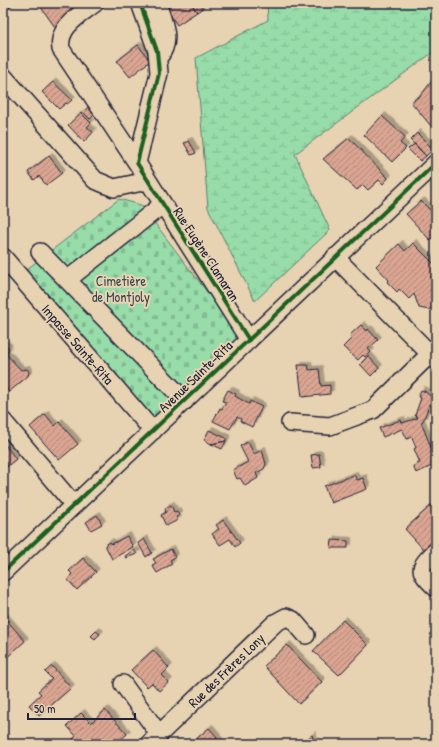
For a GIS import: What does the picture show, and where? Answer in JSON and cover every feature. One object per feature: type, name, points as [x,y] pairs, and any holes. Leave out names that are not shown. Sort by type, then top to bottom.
[{"type":"street","name":"Rue Eugène Clamaran","points":[[94,3],[64,30],[60,39],[61,49],[137,163],[249,340]]},
{"type":"street","points":[[137,163],[159,78],[158,58],[140,3]]},
{"type":"street","points":[[157,3],[166,42],[165,50],[158,58]]},
{"type":"street","points":[[3,76],[94,180],[114,188],[147,181]]},
{"type":"street","name":"Avenue Sainte-Rita","points":[[4,567],[74,505],[436,163]]},
{"type":"street","points":[[67,280],[162,204]]},
{"type":"street","points":[[40,252],[184,401]]},
{"type":"street","name":"Impasse Sainte-Rita","points":[[3,257],[153,431]]},
{"type":"street","points":[[290,423],[330,426],[373,410],[433,357],[336,257]]},
{"type":"street","points":[[3,421],[74,505]]},
{"type":"street","points":[[436,551],[423,563],[422,568],[422,573],[436,588]]},
{"type":"street","name":"Rue des Frères Lony","points":[[154,739],[275,624],[286,617],[293,620],[306,635]]},
{"type":"street","points":[[123,684],[154,739]]},
{"type":"green space","points":[[267,3],[436,3],[436,50],[295,154],[330,230],[255,301],[208,208],[196,58],[268,20]]},
{"type":"green space","name":"Cimetière de Montjoly","points":[[119,199],[141,205],[242,338],[150,427],[23,272]]},
{"type":"building","points":[[3,3],[15,3],[3,13]]},
{"type":"building","points":[[38,3],[67,3],[75,14],[57,30]]},
{"type":"building","points":[[170,3],[191,3],[197,12],[177,25],[165,7]]},
{"type":"building","points":[[191,3],[200,3],[203,8],[197,12]]},
{"type":"building","points":[[138,45],[150,61],[130,77],[117,61]]},
{"type":"building","points":[[53,82],[72,100],[59,109],[42,92]]},
{"type":"building","points":[[431,82],[436,87],[436,132],[411,102],[421,95]]},
{"type":"building","points":[[88,107],[94,115],[90,119],[83,112]]},
{"type":"building","points":[[81,113],[91,123],[87,127],[93,132],[84,142],[68,125]]},
{"type":"building","points":[[382,116],[405,137],[400,143],[406,148],[392,162],[364,135]]},
{"type":"building","points":[[417,133],[433,149],[426,156],[410,140]]},
{"type":"building","points":[[349,138],[388,178],[383,184],[379,180],[368,190],[363,185],[357,190],[323,159]]},
{"type":"building","points":[[189,141],[196,153],[191,155],[184,143]]},
{"type":"building","points":[[415,144],[426,156],[420,161],[408,149]]},
{"type":"building","points":[[49,156],[62,173],[46,185],[39,176],[34,180],[28,172]]},
{"type":"building","points":[[421,201],[436,216],[436,235],[430,240],[406,214]]},
{"type":"building","points":[[413,243],[436,266],[436,272],[430,278],[436,284],[430,290],[434,294],[436,302],[429,310],[419,308],[414,294],[409,299],[399,289],[397,292],[387,282],[389,280],[376,266],[399,244],[405,251]]},
{"type":"building","points":[[361,325],[367,331],[368,329],[378,340],[368,349],[371,352],[365,357],[363,355],[358,360],[343,347],[352,338],[350,335]]},
{"type":"building","points":[[3,344],[9,348],[6,354],[21,370],[27,369],[29,372],[28,376],[9,392],[3,385]]},
{"type":"building","points":[[368,356],[379,368],[371,376],[360,364]]},
{"type":"building","points":[[298,365],[308,365],[309,370],[319,369],[321,386],[330,385],[330,394],[302,397]]},
{"type":"building","points":[[228,390],[249,404],[250,401],[262,407],[252,427],[240,421],[241,419],[237,417],[230,429],[213,421],[220,408],[222,409],[226,402],[222,401]]},
{"type":"building","points":[[421,390],[426,392],[432,398],[423,421],[421,422],[436,460],[431,462],[432,466],[416,473],[413,466],[420,463],[414,449],[416,448],[412,437],[407,439],[402,429],[383,437],[379,428],[401,420],[402,423],[418,418],[415,415],[421,398],[418,397]]},
{"type":"building","points":[[45,414],[55,426],[59,422],[78,444],[59,460],[30,427]]},
{"type":"building","points":[[209,430],[226,438],[226,441],[211,444],[204,440]]},
{"type":"building","points":[[226,441],[222,449],[211,444]]},
{"type":"building","points":[[3,442],[16,459],[3,470]]},
{"type":"building","points":[[248,442],[254,454],[262,450],[266,464],[264,469],[256,473],[258,478],[245,486],[240,478],[237,479],[233,470],[248,462],[240,446]]},
{"type":"building","points":[[319,454],[321,467],[313,468],[311,455]]},
{"type":"building","points":[[354,475],[357,480],[363,478],[367,489],[331,503],[324,486]]},
{"type":"building","points":[[436,501],[436,537],[425,551],[405,529]]},
{"type":"building","points":[[171,505],[174,512],[177,511],[179,516],[176,517],[178,520],[166,526],[161,515],[166,512],[165,508]]},
{"type":"building","points":[[97,515],[102,524],[91,530],[86,522]]},
{"type":"building","points":[[223,520],[240,543],[235,547],[230,539],[220,545],[212,534],[219,529],[216,525]]},
{"type":"building","points":[[127,536],[133,547],[112,559],[105,545],[110,542],[112,544]]},
{"type":"building","points":[[144,539],[152,553],[146,557],[138,543]]},
{"type":"building","points":[[332,540],[348,541],[348,548],[331,548]]},
{"type":"building","points":[[171,549],[175,557],[170,560],[172,564],[157,573],[152,565],[156,563],[153,559]]},
{"type":"building","points":[[134,550],[137,554],[126,558],[125,556]]},
{"type":"building","points":[[83,558],[96,572],[77,590],[67,579],[72,574],[69,571]]},
{"type":"building","points":[[3,616],[25,641],[3,661]]},
{"type":"building","points":[[343,620],[368,645],[339,675],[313,651]]},
{"type":"building","points":[[96,631],[100,634],[95,639],[91,636]]},
{"type":"building","points":[[287,645],[322,682],[299,704],[264,666]]},
{"type":"building","points":[[153,650],[169,668],[162,675],[169,682],[159,691],[152,683],[147,687],[131,670]]},
{"type":"building","points":[[52,666],[71,688],[39,716],[29,705],[41,694],[38,691],[52,679],[45,672]]},
{"type":"building","points":[[105,710],[127,734],[116,744],[72,744],[70,742],[76,736],[67,726],[81,713],[91,723]]},
{"type":"building","points":[[209,728],[221,744],[199,744],[195,740]]},
{"type":"building","points":[[312,735],[314,742],[312,744],[302,744]]},
{"type":"cycle path","points":[[140,3],[157,51],[159,73],[137,163],[249,340]]},
{"type":"cycle path","points":[[3,572],[436,163]]}]
